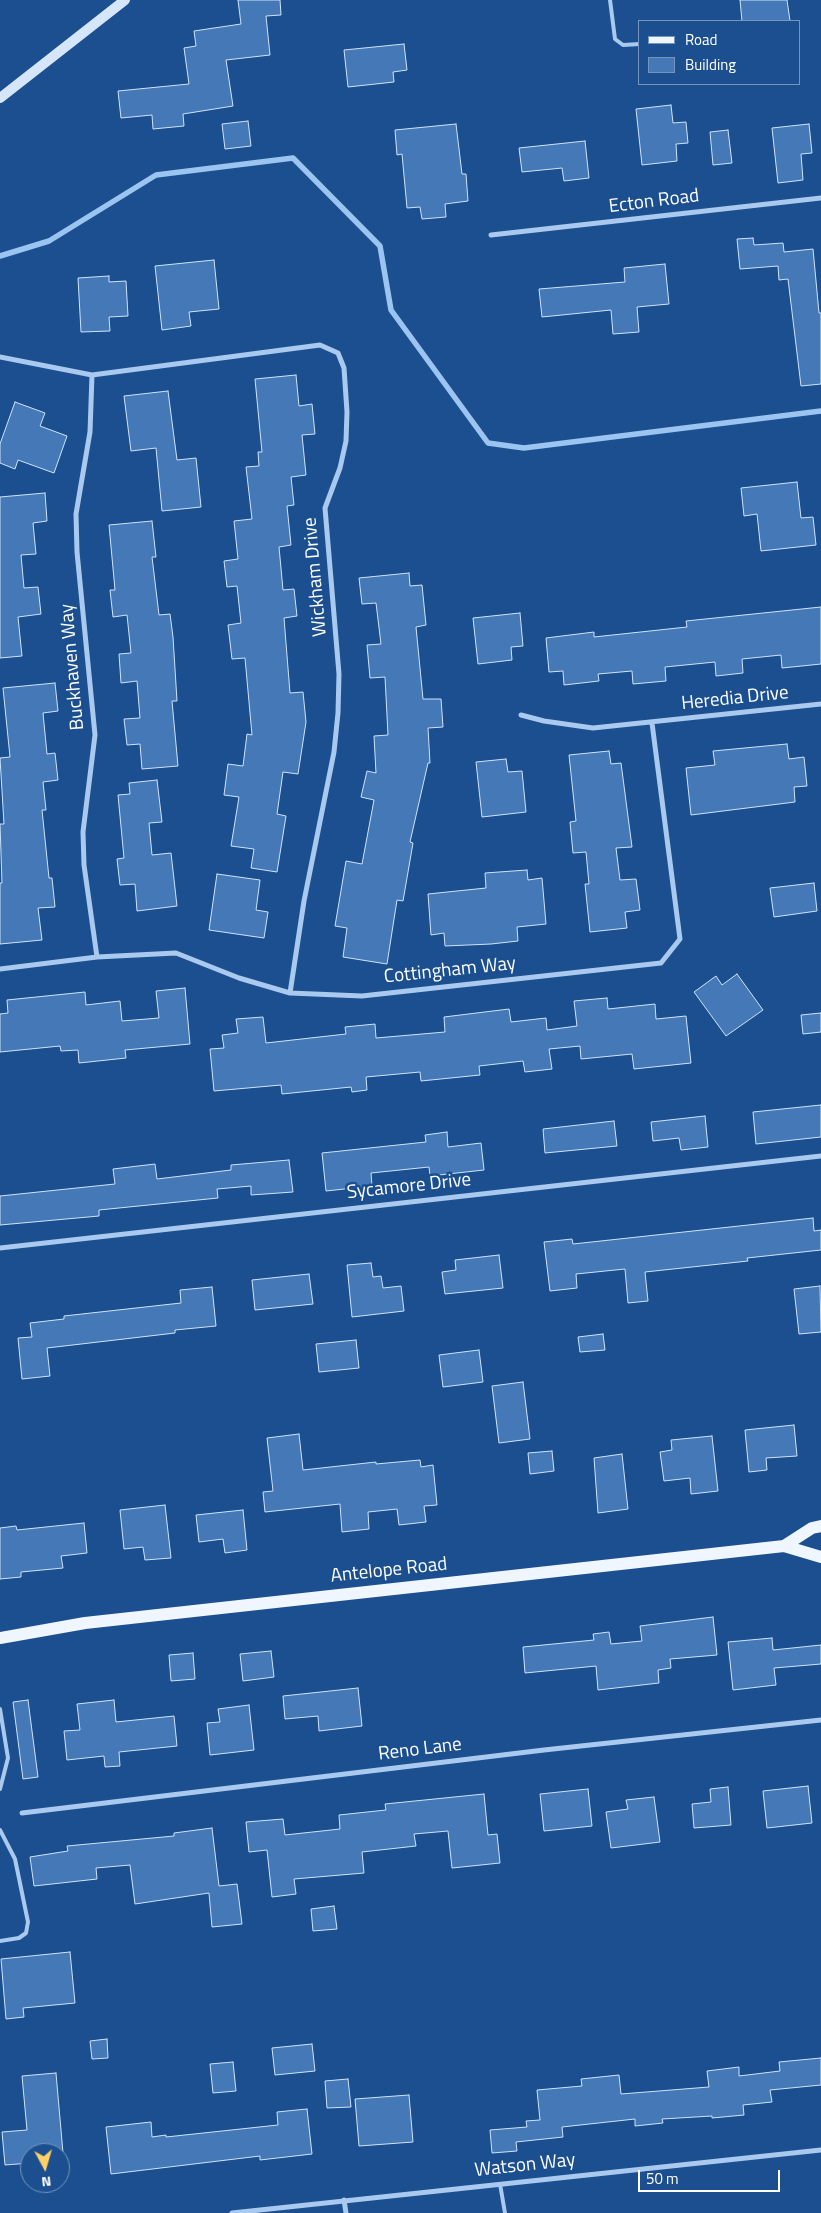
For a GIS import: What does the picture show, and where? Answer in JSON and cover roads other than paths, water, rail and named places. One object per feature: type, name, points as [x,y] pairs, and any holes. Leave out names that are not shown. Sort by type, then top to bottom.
[{"type":"main road","points":[[0,98],[125,0]]},
{"type":"main road","name":"Antelope Road","points":[[784,1546],[812,1528],[821,1526]]},
{"type":"main road","name":"Antelope Road","points":[[0,1638],[85,1623],[784,1546],[821,1557]]},
{"type":"street","name":"Ecton Road","points":[[491,235],[821,198]]},
{"type":"street","name":"Wickham Drive","points":[[0,356],[92,374],[320,345],[338,352],[344,368],[347,412],[346,441],[340,468],[328,494],[325,508],[338,674],[338,713],[334,752],[304,901],[290,993]]},
{"type":"street","name":"Buckhaven Way","points":[[92,374],[90,432],[76,514],[78,562],[95,735],[83,832],[84,866],[98,957]]},
{"type":"street","name":"Heredia Drive","points":[[521,715],[544,721],[593,728],[821,704]]},
{"type":"street","name":"Cottingham Way","points":[[0,969],[98,957],[176,954],[239,978],[290,993],[362,996],[661,963],[680,939],[652,723]]},
{"type":"street","name":"Sycamore Drive","points":[[0,1248],[821,1156]]},
{"type":"street","name":"Reno Lane","points":[[22,1813],[544,1750],[821,1720]]},
{"type":"street","name":"Watson Way","points":[[232,2213],[821,2150]]},
{"type":"street","points":[[344,2200],[346,2213]]},
{"type":"lane","points":[[610,0],[615,39],[623,45],[638,44]]},
{"type":"lane","points":[[0,1709],[8,1758],[0,1789]]},
{"type":"lane","points":[[0,1830],[16,1859],[28,1922],[26,1933],[19,1938],[0,1941]]},
{"type":"lane","points":[[500,2184],[505,2213]]},
{"type":"waterway","points":[[0,256],[49,241],[156,175],[293,158],[380,246],[391,310],[488,443],[524,448],[821,411]]}]
